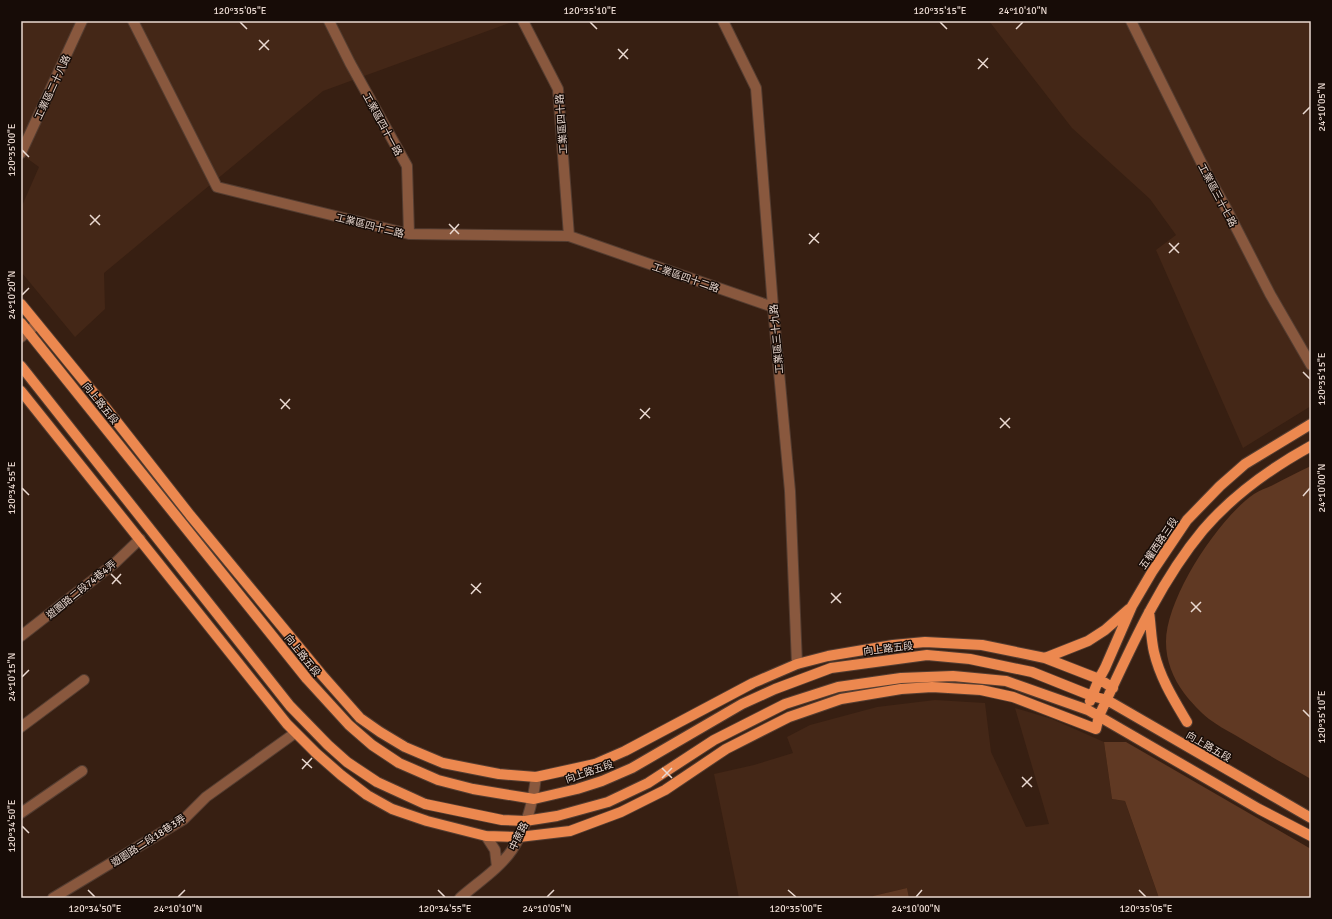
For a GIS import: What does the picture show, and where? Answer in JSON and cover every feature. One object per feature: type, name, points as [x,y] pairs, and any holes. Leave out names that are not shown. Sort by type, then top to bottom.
[{"type":"main road","name":"向上路五段","points":[[21,304],[106,408],[195,521],[322,675],[360,718],[404,747],[443,763],[498,774],[536,777],[595,764],[625,751],[753,683],[797,664],[828,656],[879,647],[925,642],[982,645],[1045,658],[1099,679],[1113,688]]},
{"type":"main road","name":"向上路五段","points":[[21,323],[25,334],[307,679],[349,725],[372,745],[399,763],[438,780],[473,789],[534,799],[577,789],[626,771],[742,704],[775,689],[831,668],[927,655],[970,659],[1032,672],[1092,696],[1107,700],[1311,818]]},
{"type":"main road","points":[[21,366],[290,706],[347,762],[377,782],[425,804],[502,820],[525,821],[557,816],[608,802],[648,783],[714,740],[785,704],[838,687],[901,678],[954,676],[1006,681],[1088,710],[1239,797],[1311,836]]},
{"type":"main road","points":[[21,391],[287,724],[296,733],[341,775],[367,795],[392,809],[427,821],[486,836],[519,837],[570,830],[621,812],[665,790],[726,749],[789,717],[841,699],[902,689],[924,688],[981,690],[1013,697],[1096,729],[1099,716],[1149,612],[1174,569],[1203,530],[1232,500],[1260,477],[1311,446]]},
{"type":"main road","name":"五權西路三段","points":[[1082,723],[1099,679],[1132,606],[1152,572],[1187,520],[1220,486],[1245,464],[1311,424]]},
{"type":"main road","points":[[1045,658],[1088,641],[1105,630],[1132,606]]},
{"type":"main road","points":[[1149,612],[1154,652],[1160,670],[1168,691],[1187,722]]},
{"type":"street","name":"工業區二十八路","points":[[21,152],[82,21]]},
{"type":"street","name":"工業區四十二路","points":[[133,21],[217,187],[409,234],[569,236],[773,307]]},
{"type":"street","name":"工業區四十一路","points":[[329,21],[350,63],[407,166],[409,234]]},
{"type":"street","name":"工業區四十路","points":[[523,21],[558,89],[569,236]]},
{"type":"street","name":"工業區三十九路","points":[[723,21],[756,88],[773,307],[790,491],[797,664]]},
{"type":"street","name":"工業區三十七路","points":[[1131,21],[1207,174],[1270,294],[1311,365]]},
{"type":"street","points":[[25,334],[37,324]]},
{"type":"street","name":"遊園路二段74巷4弄","points":[[21,636],[116,562],[140,540]]},
{"type":"street","points":[[21,727],[84,680]]},
{"type":"street","name":"遊園路二段18巷3弄","points":[[53,898],[184,819],[206,797],[296,733]]},
{"type":"street","points":[[21,813],[82,771]]},
{"type":"street","name":"中蔗路","points":[[460,898],[497,867],[512,851],[534,799],[536,777]]},
{"type":"street","points":[[486,836],[495,850],[497,867]]},
{"type":"shaded area","points":[[21,21],[515,21],[323,91],[104,273],[105,309],[75,337],[22,273],[21,268],[21,208],[39,167],[21,154]]},
{"type":"shaded area","points":[[989,21],[1311,21],[1311,406],[1243,448],[1156,250],[1176,235],[1150,199],[1072,128]]},
{"type":"shaded area","points":[[1311,466],[1311,779],[1222,727],[1202,713],[1180,687],[1169,663],[1166,642],[1168,624],[1184,582],[1210,540],[1225,521],[1254,494]]},
{"type":"shaded area","points":[[935,700],[985,703],[991,752],[1026,827],[1049,824],[1015,708],[1052,719],[1104,742],[1112,799],[1125,801],[1159,898],[909,898],[907,888],[873,896],[873,898],[739,898],[714,774],[754,765],[793,753],[787,737],[810,725],[877,707]]},
{"type":"shaded area","points":[[1104,742],[1126,742],[1311,849],[1311,898],[1159,898],[1125,801],[1112,799]]},
{"type":"shaded area","points":[[907,888],[909,898],[873,898],[873,896]]}]
